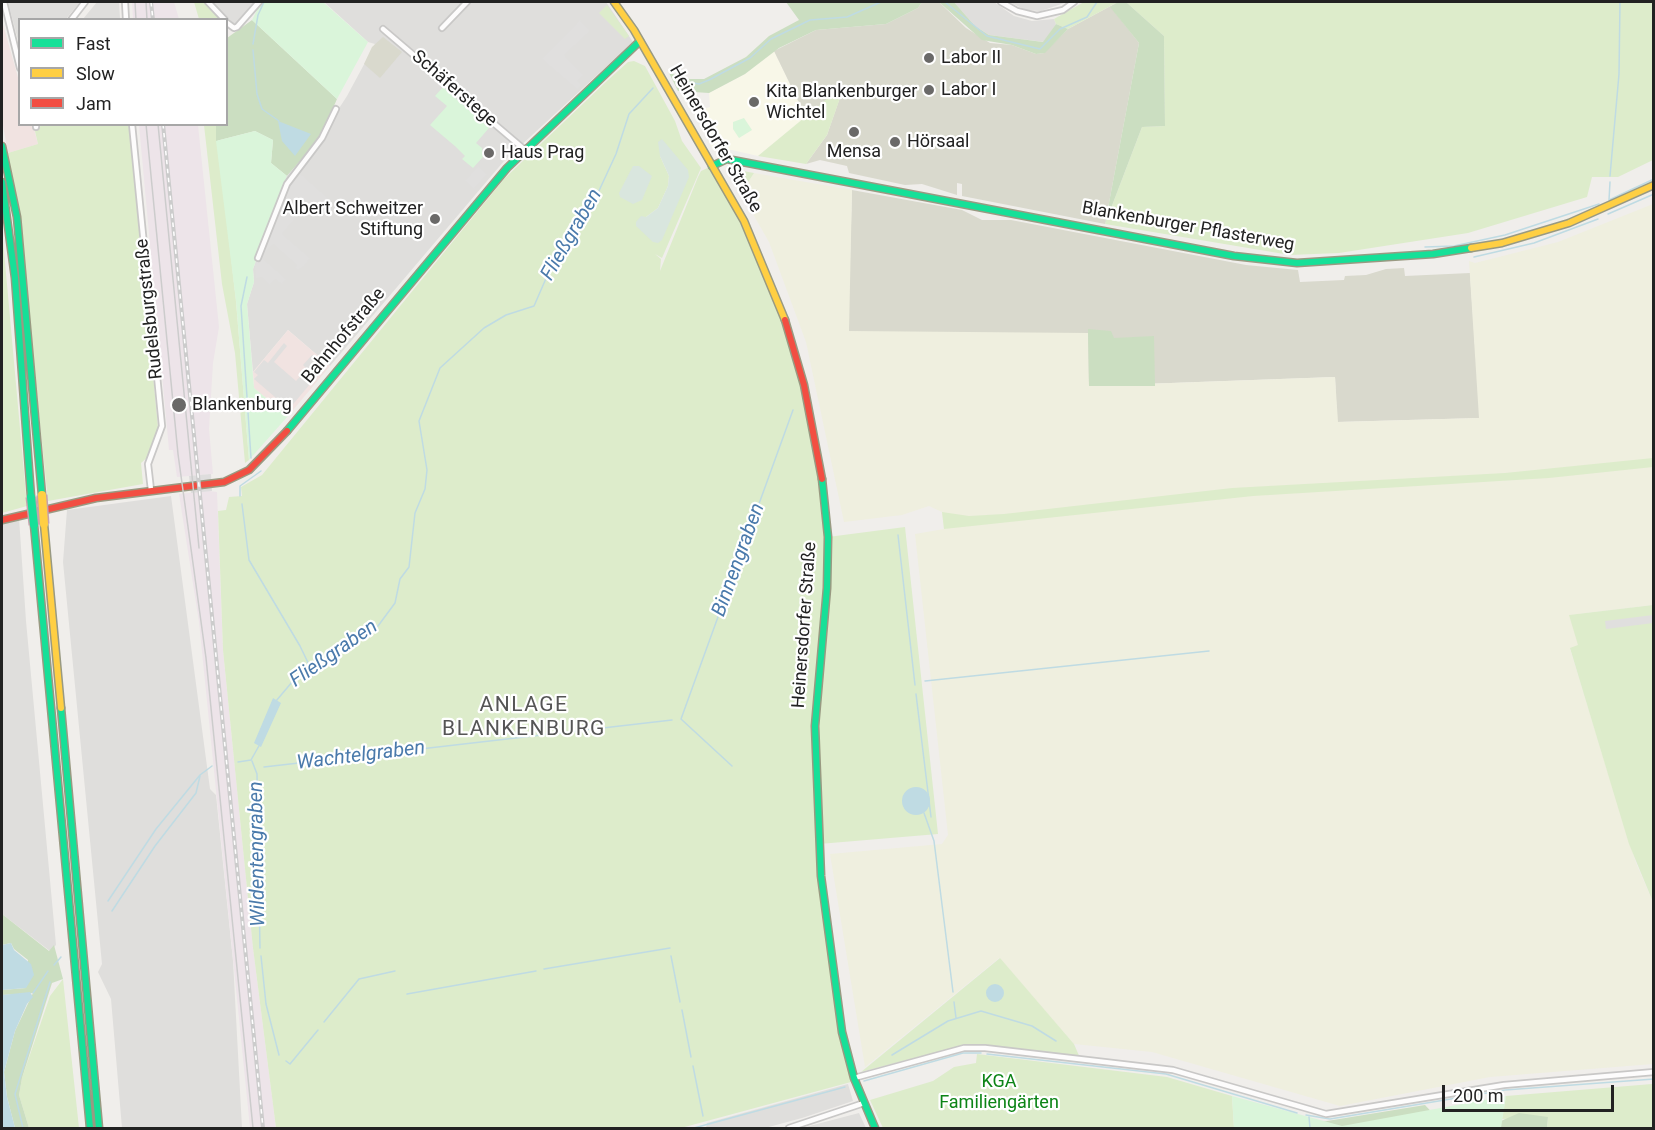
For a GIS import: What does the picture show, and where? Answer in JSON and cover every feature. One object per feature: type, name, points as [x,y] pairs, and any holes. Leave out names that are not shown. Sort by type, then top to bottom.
[{"type":"main road","name":"Heinersdorfer Straße","points":[[614,2],[640,41],[744,221],[784,318],[804,385],[822,480],[828,537],[815,726],[819,841],[837,1004],[854,1078],[875,1128]]},
{"type":"main road","name":"Bahnhofstraße","points":[[2,520],[63,504],[151,490],[224,482],[256,466],[480,199],[525,150],[640,41]]},
{"type":"main road","points":[[2,146],[17,217],[99,1128]]},
{"type":"main road","name":"Blankenburger Pflasterweg","points":[[712,166],[727,159],[737,160],[1234,256],[1297,263],[1432,254],[1502,243],[1569,223],[1653,185]]},
{"type":"main road","points":[[2,182],[15,278],[31,496],[90,1128]]},
{"type":"street","points":[[4,2],[18,60]]},
{"type":"street","points":[[73,18],[85,2]]},
{"type":"street","points":[[125,2],[126,18]]},
{"type":"street","points":[[207,2],[223,18]]},
{"type":"street","points":[[228,23],[231,27],[237,27],[259,2]]},
{"type":"street","points":[[442,28],[467,2]]},
{"type":"street","points":[[1001,2],[1017,11],[1037,16],[1063,10],[1074,2]]},
{"type":"street","name":"Schäferstege","points":[[383,29],[525,150]]},
{"type":"street","points":[[258,258],[287,184],[322,138],[336,109]]},
{"type":"street","name":"Rudelsburgstraße","points":[[132,126],[162,426],[148,464],[151,490]]},
{"type":"street","points":[[854,1078],[964,1048],[985,1048],[1173,1070],[1326,1114],[1504,1085],[1653,1072]]},
{"type":"street","points":[[789,1128],[864,1103]]},
{"type":"shaded area","points":[[8,2],[80,2],[67,18],[18,18],[18,40]]},
{"type":"shaded area","points":[[97,2],[119,2],[120,18],[84,18]]},
{"type":"shaded area","points":[[132,2],[174,2],[179,18],[133,18]]},
{"type":"shaded area","points":[[212,2],[256,2],[235,25]]},
{"type":"shaded area","points":[[324,2],[606,2],[633,42],[504,161],[330,366],[288,330],[253,372],[247,304],[254,282],[253,269],[287,176],[320,138],[333,110],[336,113],[347,96],[375,44],[368,42]]},
{"type":"shaded area","points":[[922,2],[939,2],[966,28],[990,43],[1012,45],[1036,54],[1044,53],[1068,29],[1118,2],[1111,7],[1139,43],[1105,224],[962,196],[962,184],[957,183],[957,195],[922,184],[905,185],[849,173],[847,166],[820,160],[806,164],[827,135],[844,86],[806,117],[774,51],[816,30],[886,24],[918,8]]},
{"type":"shaded area","points":[[954,2],[994,2],[1014,16],[1032,21],[1054,19],[1056,24],[1044,42],[989,35],[975,26]]},
{"type":"shaded area","points":[[1009,2],[1067,2],[1041,11],[1026,10]]},
{"type":"shaded area","points":[[580,20],[589,30],[588,33],[564,55],[583,75],[577,81],[581,85],[577,89],[542,59]]},
{"type":"shaded area","points":[[2,21],[18,77],[18,126],[33,126],[38,144],[8,153],[2,120]]},
{"type":"shaded area","points":[[383,37],[402,52],[380,78],[364,64],[372,47]]},
{"type":"shaded area","name":"Kita Blankenburger Wichtel","points":[[774,51],[806,117],[758,156],[732,150],[713,150],[695,112],[710,107],[709,93],[745,74]]},
{"type":"shaded area","points":[[139,126],[198,126],[219,327],[213,363],[209,429],[213,474],[177,477],[173,450],[169,450]]},
{"type":"shaded area","points":[[662,139],[688,170],[689,177],[662,240],[658,243],[653,242],[636,226],[636,222],[641,216],[646,217],[658,208],[668,186],[669,176],[660,156],[658,142]]},
{"type":"shaded area","points":[[478,166],[487,174],[474,189],[465,181]]},
{"type":"shaded area","points":[[633,166],[639,166],[652,176],[642,200],[633,204],[620,197],[619,193]]},
{"type":"shaded area","points":[[294,168],[331,201],[319,211],[309,202],[282,234],[310,258],[304,266],[298,270],[295,268],[297,265],[273,244],[261,257],[286,279],[282,284],[275,279],[270,285],[261,277],[256,278],[255,265],[287,176]]},
{"type":"shaded area","points":[[852,190],[962,210],[982,220],[1011,220],[1246,265],[1298,270],[1300,282],[1344,280],[1345,276],[1366,275],[1386,269],[1404,268],[1405,276],[1470,273],[1480,418],[1337,422],[1335,377],[1089,386],[848,331]]},
{"type":"shaded area","points":[[288,330],[330,366],[288,416],[254,388],[253,372]]},
{"type":"shaded area","points":[[284,343],[287,346],[274,362],[296,381],[307,369],[303,365],[312,355],[326,365],[289,409],[254,379],[258,375],[254,372],[264,360],[268,363]]},
{"type":"shaded area","points":[[217,492],[223,650],[253,948],[276,1128],[250,1128],[199,622],[179,494]]},
{"type":"shaded area","points":[[171,496],[210,789],[216,795],[233,961],[242,1128],[122,1128],[111,999],[98,972],[102,964],[63,562],[67,510]]},
{"type":"shaded area","points":[[19,518],[26,621],[56,945],[50,951],[2,914],[2,523]]},
{"type":"shaded area","points":[[1653,615],[1653,623],[1606,629],[1605,621]]},
{"type":"shaded area","points":[[848,1084],[853,1101],[802,1118],[765,1128],[706,1128],[707,1123]]},
{"type":"shaded area","points":[[859,1113],[866,1128],[802,1128]]},
{"type":"green space","points":[[194,2],[203,2],[219,18],[199,18]]},
{"type":"green space","points":[[261,2],[323,2],[368,42],[337,99],[252,20]]},
{"type":"green space","points":[[786,2],[922,2],[918,8],[886,24],[816,30],[779,48],[745,74],[709,93],[678,91],[669,73],[690,79],[704,79],[746,57],[769,36],[799,20]]},
{"type":"green space","points":[[939,2],[954,2],[975,26],[989,35],[1043,42],[1056,24],[1068,29],[1045,53],[1036,54],[1012,45],[982,40]]},
{"type":"green space","points":[[1084,2],[1118,2],[1068,29],[1056,24],[1054,19]]},
{"type":"green space","points":[[1118,2],[1126,2],[1164,36],[1165,126],[1142,127],[1105,224],[1139,43],[1110,7]]},
{"type":"green space","points":[[1126,2],[1653,2],[1653,160],[1618,177],[1592,177],[1587,197],[1468,233],[1339,253],[1290,255],[1105,224],[1142,127],[1165,126],[1164,36]]},
{"type":"green space","points":[[607,5],[629,36],[625,39],[599,13]]},
{"type":"green space","points":[[252,20],[337,99],[320,138],[287,176],[271,163],[273,140],[255,131],[216,141],[216,126],[228,126],[228,37]]},
{"type":"green space","points":[[634,61],[645,66],[675,121],[682,141],[701,168],[662,258],[655,254],[661,259],[660,271],[698,177],[701,171],[712,166],[734,202],[784,318],[804,385],[828,537],[905,527],[938,834],[819,844],[837,1004],[854,1078],[851,1082],[681,1128],[276,1128],[253,948],[223,650],[218,511],[226,510],[229,497],[242,496],[241,487],[262,475],[504,179],[628,62]],"holes":[[[660,156],[688,177],[653,242],[646,217],[658,208],[668,186],[669,176]]]},
{"type":"green space","points":[[845,84],[827,135],[806,164],[758,156]]},
{"type":"green space","points":[[443,87],[489,128],[476,143],[482,148],[483,157],[473,168],[462,159],[465,156],[456,147],[430,125],[447,106],[435,96]]},
{"type":"green space","points":[[744,118],[752,130],[739,138],[733,129],[733,122]]},
{"type":"green space","points":[[129,126],[158,427],[150,455],[141,463],[143,484],[48,501],[20,230],[8,153],[38,144],[34,127]]},
{"type":"green space","points":[[204,126],[216,126],[236,301],[249,460],[245,463],[235,353],[222,284]]},
{"type":"green space","points":[[255,131],[273,140],[271,163],[287,176],[253,269],[254,282],[247,304],[254,388],[288,416],[249,460],[236,301],[216,141]]},
{"type":"green space","points":[[732,169],[754,173],[741,193],[729,172]]},
{"type":"green space","points":[[754,173],[852,190],[849,331],[1088,333],[1089,386],[1335,377],[1338,422],[1479,418],[1469,261],[1475,263],[1558,242],[1653,204],[1653,605],[1570,615],[1579,645],[1570,649],[1636,863],[1653,902],[1653,1064],[1490,1077],[1340,1106],[1152,1052],[1074,1044],[999,958],[865,1067],[830,854],[942,844],[948,835],[915,534],[944,529],[942,512],[929,506],[902,515],[844,522],[806,342],[769,242],[741,193]]},
{"type":"green space","points":[[2,229],[27,506],[2,513]]},
{"type":"green space","points":[[1088,329],[1111,331],[1114,338],[1154,336],[1155,386],[1089,386]]},
{"type":"green space","points":[[1653,458],[1653,467],[1549,478],[1253,496],[944,529],[942,512],[969,516],[1004,514],[1232,488],[1505,473]]},
{"type":"green space","points":[[1653,605],[1653,902],[1629,844],[1570,648],[1578,645],[1569,615]]},
{"type":"green space","points":[[2,914],[49,951],[54,945],[63,979],[52,983],[22,1078],[19,1095],[29,1128],[15,1128],[7,1097],[4,1072],[15,1031],[33,993],[2,995],[2,990],[26,988],[28,960],[14,949],[11,943],[2,945]]},
{"type":"green space","points":[[1000,958],[1074,1044],[1080,1058],[979,1045],[960,1046],[861,1072]]},
{"type":"green space","points":[[63,979],[79,1128],[29,1128],[19,1095],[22,1078],[50,996]]},
{"type":"green space","name":"KGA Familiengärten","points":[[977,1054],[1167,1077],[1232,1096],[1234,1128],[883,1128],[870,1100],[933,1081],[954,1067],[976,1063]]},
{"type":"green space","points":[[1652,1084],[1653,1128],[1547,1128],[1548,1117],[1502,1119],[1506,1096]]},
{"type":"green space","points":[[1232,1096],[1342,1126],[1506,1096],[1501,1128],[1234,1128]]},
{"type":"green space","points":[[1425,1105],[1442,1123],[1439,1128],[1315,1128],[1321,1122]]},
{"type":"green space","points":[[1519,1113],[1548,1117],[1547,1128],[1485,1128]]},
{"type":"water","points":[[278,121],[311,134],[295,156],[282,141]]},
{"type":"water","points":[[273,698],[281,703],[261,747],[254,743]]},
{"type":"water","points":[[916,787],[926,791],[930,801],[926,811],[916,815],[906,811],[902,801],[906,791]]},
{"type":"water","points":[[11,943],[14,950],[31,964],[34,975],[26,988],[2,990],[2,945]]},
{"type":"water","points":[[991,984],[999,984],[1004,989],[1002,1000],[991,1002],[986,997],[986,989]]},
{"type":"water","points":[[30,992],[33,997],[27,1004],[15,1031],[4,1072],[7,1097],[15,1128],[2,1128],[2,995]]},
{"type":"pier","points":[[211,474],[212,491],[191,493],[189,476]]},
{"type":"waterway","points":[[253,44],[258,15],[264,2]]},
{"type":"waterway","name":"Fließgraben","points":[[677,80],[699,84],[750,58],[771,39],[810,20],[847,17],[881,2]]},
{"type":"waterway","name":"Fließgraben","points":[[945,2],[987,36],[1040,49],[1060,29],[1087,17],[1097,2]]},
{"type":"waterway","points":[[1610,176],[1619,74],[1620,2]]},
{"type":"waterway","points":[[253,50],[257,94],[262,109],[279,121]]},
{"type":"waterway","name":"Fließgraben","points":[[276,701],[298,675],[317,669],[378,626],[395,603],[400,579],[409,567],[415,513],[425,489],[427,470],[419,421],[440,368],[484,328],[506,315],[534,306],[551,267],[585,221],[616,154],[629,114],[653,88]]},
{"type":"waterway","points":[[1610,182],[1609,200],[1654,179]]},
{"type":"waterway","points":[[1608,214],[1654,194]]},
{"type":"waterway","points":[[1425,247],[1454,246],[1505,235],[1599,204]]},
{"type":"waterway","points":[[1474,257],[1534,243],[1598,219]]},
{"type":"waterway","points":[[247,277],[241,306],[251,458]]},
{"type":"waterway","name":"Binnengraben","points":[[732,766],[681,719],[793,410]]},
{"type":"waterway","points":[[240,496],[240,486],[261,471]]},
{"type":"waterway","points":[[242,504],[249,560],[300,646],[312,671]]},
{"type":"waterway","points":[[898,535],[915,685]]},
{"type":"waterway","points":[[925,681],[1209,651]]},
{"type":"waterway","points":[[916,694],[931,817]]},
{"type":"waterway","name":"Wachtelgraben","points":[[264,767],[672,720]]},
{"type":"waterway","name":"Wildentengraben","points":[[238,762],[251,760],[260,744]]},
{"type":"waterway","name":"Wildentengraben","points":[[252,761],[257,774],[260,948]]},
{"type":"waterway","name":"Fließgraben","points":[[108,901],[156,829],[200,775],[212,766]]},
{"type":"waterway","name":"Fließgraben","points":[[112,911],[155,846],[196,793],[200,776]]},
{"type":"waterway","points":[[924,813],[934,841],[953,992]]},
{"type":"waterway","name":"Wildentengraben","points":[[544,969],[670,948]]},
{"type":"waterway","points":[[261,956],[266,1004],[279,1055]]},
{"type":"waterway","name":"Wildentengraben","points":[[671,956],[680,1002]]},
{"type":"waterway","name":"Fließgraben","points":[[54,965],[61,957]]},
{"type":"waterway","points":[[33,993],[48,971]]},
{"type":"waterway","name":"Wildentengraben","points":[[324,1022],[359,979],[395,971]]},
{"type":"waterway","name":"Wildentengraben","points":[[407,994],[536,971]]},
{"type":"waterway","name":"Fließgraben","points":[[23,1128],[15,1094],[50,982]]},
{"type":"waterway","points":[[954,1002],[956,1018]]},
{"type":"waterway","name":"Wildentengraben","points":[[682,1010],[691,1057]]},
{"type":"waterway","points":[[892,1055],[948,1021],[981,1011],[1032,1026],[1056,1041]]},
{"type":"waterway","name":"Wildentengraben","points":[[286,1061],[290,1064],[318,1030]]},
{"type":"waterway","points":[[864,1081],[963,1053],[981,1053]]},
{"type":"waterway","points":[[987,1054],[1166,1074],[1297,1113]]},
{"type":"waterway","name":"Wildentengraben","points":[[693,1066],[703,1116]]},
{"type":"waterway","points":[[1306,1115],[1330,1119],[1505,1090],[1654,1079]]},
{"type":"waterway","points":[[694,1128],[845,1087]]},
{"type":"waterway","points":[[1309,1117],[1310,1128]]},
{"type":"tram line","points":[[135,2],[136,18]]},
{"type":"tram line","points":[[146,2],[147,18]]},
{"type":"tram line","points":[[146,126],[178,454],[206,658],[253,1128]]},
{"type":"tram line","points":[[158,126],[199,548]]},
{"type":"railway","points":[[151,2],[153,18]]},
{"type":"railway","points":[[163,126],[263,1128]]},
{"type":"traffic: fast","points":[[287,431],[507,168],[640,41]]},
{"type":"traffic: fast","points":[[2,146],[17,217],[42,495]]},
{"type":"traffic: fast","points":[[712,166],[727,159],[1234,256],[1297,263],[1433,254],[1471,248]]},
{"type":"traffic: fast","points":[[2,182],[15,278],[31,497]]},
{"type":"traffic: fast","points":[[822,479],[828,537],[827,588],[815,726],[821,876],[842,1032],[854,1078],[875,1128]]},
{"type":"traffic: fast","points":[[31,497],[34,525]]},
{"type":"traffic: fast","points":[[34,525],[90,1128]]},
{"type":"traffic: fast","points":[[61,708],[99,1128]]},
{"type":"traffic: slow","points":[[614,2],[634,30],[744,221],[785,320]]},
{"type":"traffic: slow","points":[[1471,248],[1502,243],[1569,223],[1654,185]]},
{"type":"traffic: slow","points":[[42,495],[44,524]]},
{"type":"traffic: slow","points":[[44,524],[61,708]]},
{"type":"traffic: jam","points":[[785,320],[804,385],[822,479]]},
{"type":"traffic: jam","points":[[2,520],[96,498],[224,482],[249,470],[287,431]]},
{"type":"place","name":"Labor II","points":[[929,58]]},
{"type":"place","name":"Labor I","points":[[929,90]]},
{"type":"place","name":"Kita Blankenburger Wichtel","points":[[754,102]]},
{"type":"place","name":"Mensa","points":[[854,132]]},
{"type":"place","name":"Hörsaal","points":[[895,142]]},
{"type":"place","name":"Haus Prag","points":[[489,153]]},
{"type":"place","name":"Albert Schweitzer Stiftung","points":[[435,219]]},
{"type":"place","name":"Blankenburg","points":[[179,405]]},
{"type":"district","name":"ANLAGE BLANKENBURG","points":[[524,718]]}]
